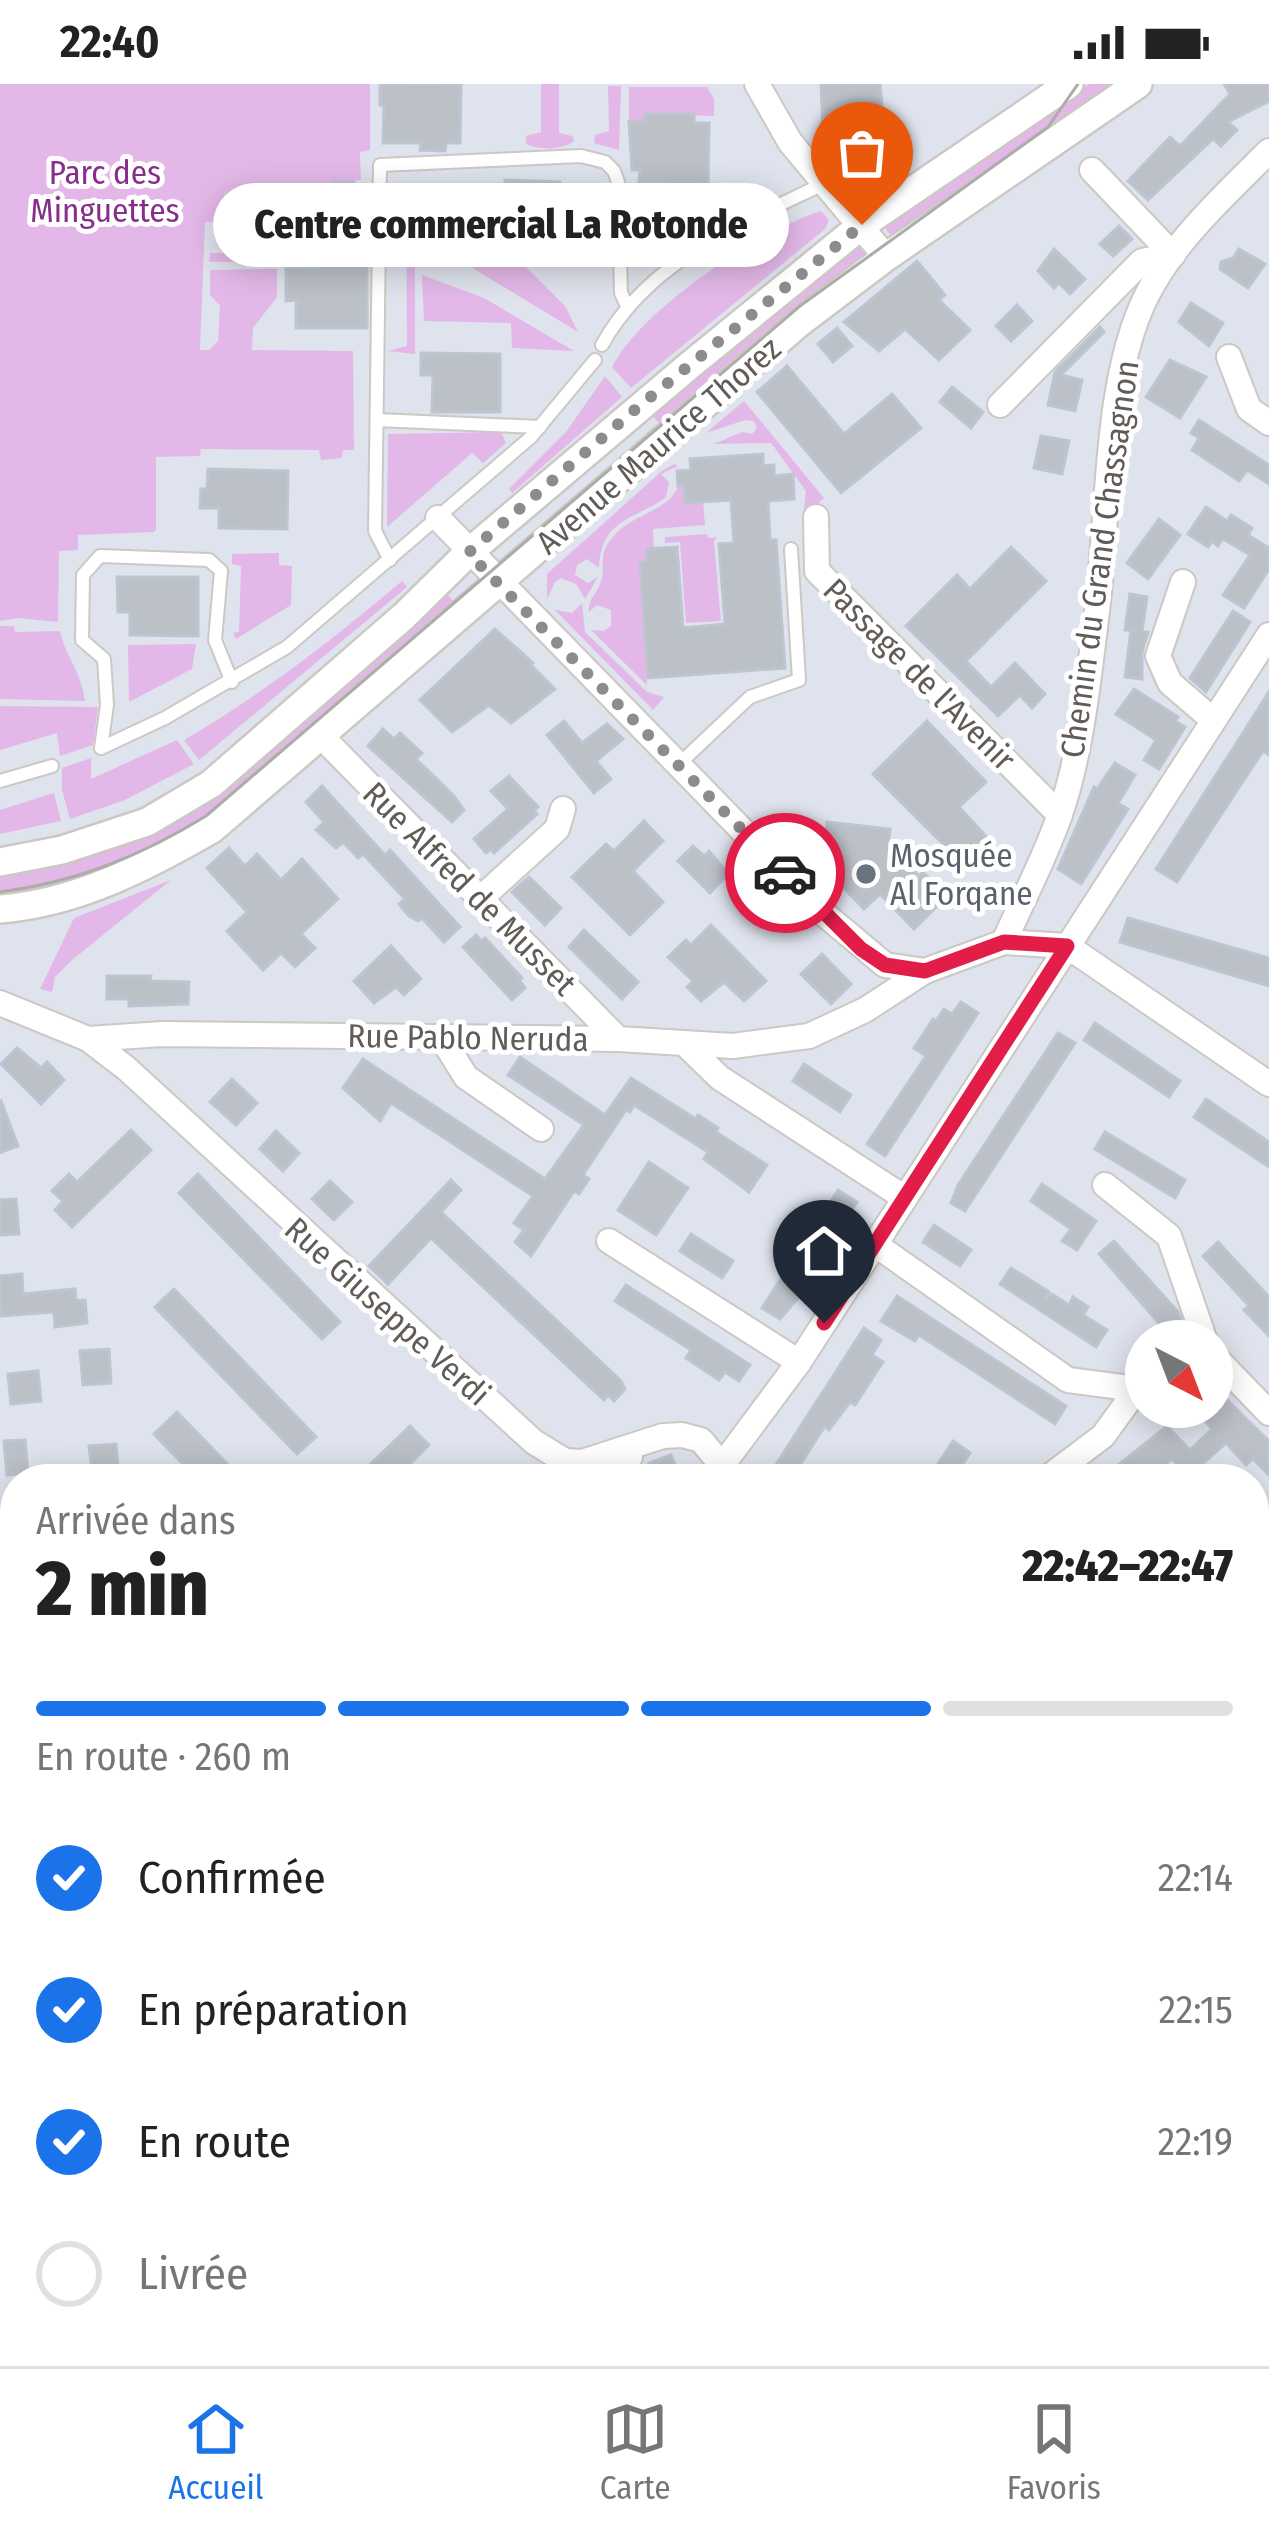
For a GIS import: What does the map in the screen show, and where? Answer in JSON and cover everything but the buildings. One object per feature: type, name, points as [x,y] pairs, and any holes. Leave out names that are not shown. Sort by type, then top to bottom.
[{"type":"street","points":[[757,84],[790,142],[886,257]]},
{"type":"street","name":"Avenue Maurice Thorez","points":[[0,862],[62,850],[147,822],[211,784],[637,408],[862,225],[1069,84]]},
{"type":"street","name":"Avenue Maurice Thorez","points":[[0,909],[91,890],[153,863],[212,829],[500,584],[721,386],[886,257],[1138,84]]},
{"type":"street","name":"Chemin du Grand Chassagnon","points":[[1004,942],[1060,815],[1080,724],[1097,611],[1118,399],[1133,327],[1147,294],[1173,255],[1269,151]]},
{"type":"street","points":[[1092,170],[1173,255]]},
{"type":"street","name":"Chemin du Grand Chassagnon","points":[[1000,406],[1142,262],[1173,255]]},
{"type":"street","points":[[1229,357],[1249,409],[1269,423]]},
{"type":"street","name":"Passage de l'Avenir","points":[[816,517],[817,571],[1060,815]]},
{"type":"street","points":[[438,518],[861,949],[885,965],[925,971]]},
{"type":"street","points":[[1183,582],[1158,656],[1170,683],[1213,720]]},
{"type":"street","points":[[729,1464],[876,1245],[1269,634]]},
{"type":"street","name":"Rue Alfred de Musset","points":[[322,737],[618,1039]]},
{"type":"street","points":[[480,899],[557,829],[563,809]]},
{"type":"street","points":[[1004,942],[1067,946],[1269,1084]]},
{"type":"street","name":"Rue Pablo Neruda","points":[[0,1004],[88,1039],[162,1034],[441,1037],[733,1046],[809,1036],[865,1010],[925,971],[1004,942]]},
{"type":"street","points":[[441,1037],[466,1077],[541,1129]]},
{"type":"street","name":"Rue Giuseppe Verdi","points":[[88,1039],[126,1068],[534,1442],[566,1461],[582,1462],[663,1436]]},
{"type":"street","points":[[686,1045],[720,1078],[905,1198]]},
{"type":"street","points":[[1105,1185],[1169,1236],[1198,1320]]},
{"type":"street","points":[[609,1240],[799,1362]]},
{"type":"street","points":[[876,1245],[1068,1380],[1125,1385]]},
{"type":"street","points":[[1233,1376],[1269,1413]]},
{"type":"street","points":[[1066,1464],[1103,1436],[1125,1408]]},
{"type":"street","points":[[619,1464],[663,1436],[682,1435],[701,1440],[716,1464]]},
{"type":"lane","points":[[390,560],[375,531],[380,165],[561,156],[605,162],[618,182],[621,293],[627,306]]},
{"type":"lane","points":[[602,345],[627,306],[681,258],[823,184]]},
{"type":"lane","points":[[232,682],[215,640],[221,571],[215,564],[100,556],[83,575],[82,640],[104,659],[107,705],[101,748],[232,682],[287,647],[540,427],[595,360]]},
{"type":"lane","points":[[376,420],[540,427]]},
{"type":"lane","points":[[678,765],[750,697],[799,680],[791,549]]},
{"type":"lane","points":[[0,782],[52,766]]},
{"type":"green space","name":"Parc des Minguettes","points":[[0,84],[370,84],[370,150],[360,152],[361,180],[354,180],[354,206],[366,206],[365,222],[205,222],[200,350],[209,350],[218,341],[220,306],[210,295],[210,270],[277,269],[277,297],[253,328],[252,350],[353,351],[354,450],[343,450],[342,458],[321,460],[319,450],[201,449],[200,456],[156,457],[156,529],[78,535],[78,550],[59,551],[58,622],[0,621]]},
{"type":"green space","points":[[541,84],[559,84],[559,133],[572,136],[574,141],[569,144],[543,148],[526,143],[526,136],[541,132]]},
{"type":"green space","points":[[1090,84],[1113,84],[1118,91],[895,242],[885,221],[1073,91]]},
{"type":"green space","points":[[608,86],[621,86],[619,150],[594,143],[595,135],[609,131]]},
{"type":"green space","points":[[629,87],[707,87],[714,99],[714,116],[646,114],[645,121],[629,121]]},
{"type":"green space","points":[[406,191],[415,191],[415,354],[388,351],[407,346]]},
{"type":"green space","points":[[424,191],[490,192],[489,260],[520,261],[565,306],[578,332],[461,261],[423,259]]},
{"type":"green space","points":[[821,211],[829,220],[825,229],[631,388],[612,367],[648,321],[704,275],[767,235]]},
{"type":"green space","points":[[858,244],[869,259],[667,432],[645,408]]},
{"type":"green space","points":[[210,253],[366,253],[366,261],[209,262]]},
{"type":"green space","points":[[422,275],[484,298],[574,351],[512,348],[511,323],[424,321]]},
{"type":"green space","points":[[605,376],[622,397],[512,493],[509,489],[566,432]]},
{"type":"green space","points":[[744,401],[824,498],[803,518],[806,491],[771,443],[714,444],[742,432],[752,434],[757,428],[754,421],[706,433]]},
{"type":"green space","points":[[501,432],[506,443],[483,463],[472,453],[387,527],[388,434]]},
{"type":"green space","points":[[678,466],[661,474],[669,482],[666,497],[613,529],[601,551],[599,568],[587,559],[577,565],[575,575],[588,583],[598,577],[585,599],[576,584],[561,578],[547,599],[547,574],[662,471]]},
{"type":"green space","points":[[684,485],[703,501],[705,525],[653,529],[654,548],[647,550],[647,562],[640,563],[647,685],[591,630],[611,626],[611,610],[597,605],[589,612],[589,607],[602,578],[604,552],[613,537]]},
{"type":"green space","points":[[665,537],[717,537],[721,621],[686,623],[680,542],[665,543]]},
{"type":"green space","points":[[279,553],[279,565],[292,566],[291,605],[236,639],[241,566],[232,564],[232,554]]},
{"type":"green space","points":[[402,581],[407,587],[199,760],[184,740],[296,665]]},
{"type":"green space","points":[[442,588],[461,610],[242,799],[137,865],[0,903],[0,872],[139,834]]},
{"type":"green space","points":[[582,603],[585,632],[647,692],[664,697],[653,710],[555,610],[572,613]]},
{"type":"green space","points":[[0,626],[14,626],[15,632],[60,631],[85,701],[0,699]]},
{"type":"green space","points":[[196,644],[192,669],[129,702],[128,645]]},
{"type":"green space","points":[[0,706],[98,707],[93,745],[60,756],[57,733],[0,750]]},
{"type":"green space","points":[[177,740],[194,764],[125,800],[70,819],[62,768],[91,758],[91,779]]},
{"type":"green space","points":[[54,793],[61,821],[0,834],[0,810]]},
{"type":"green space","points":[[171,880],[72,960],[55,977],[52,992],[40,989],[74,918]]},
{"type":"tram line","points":[[0,892],[56,882],[108,865],[206,816],[800,306],[1048,127],[1078,84]]},
{"type":"way so far","points":[[785,873],[468,553],[862,225]]},
{"type":"place","name":"Centre commercial La Rotonde","points":[[862,225]]},
{"type":"place","name":"Mosquée Al Forqane","points":[[866,874]]},
{"type":"route","points":[[785,873],[861,949],[885,965],[925,971],[1004,942],[1067,946],[824,1323]]}]
